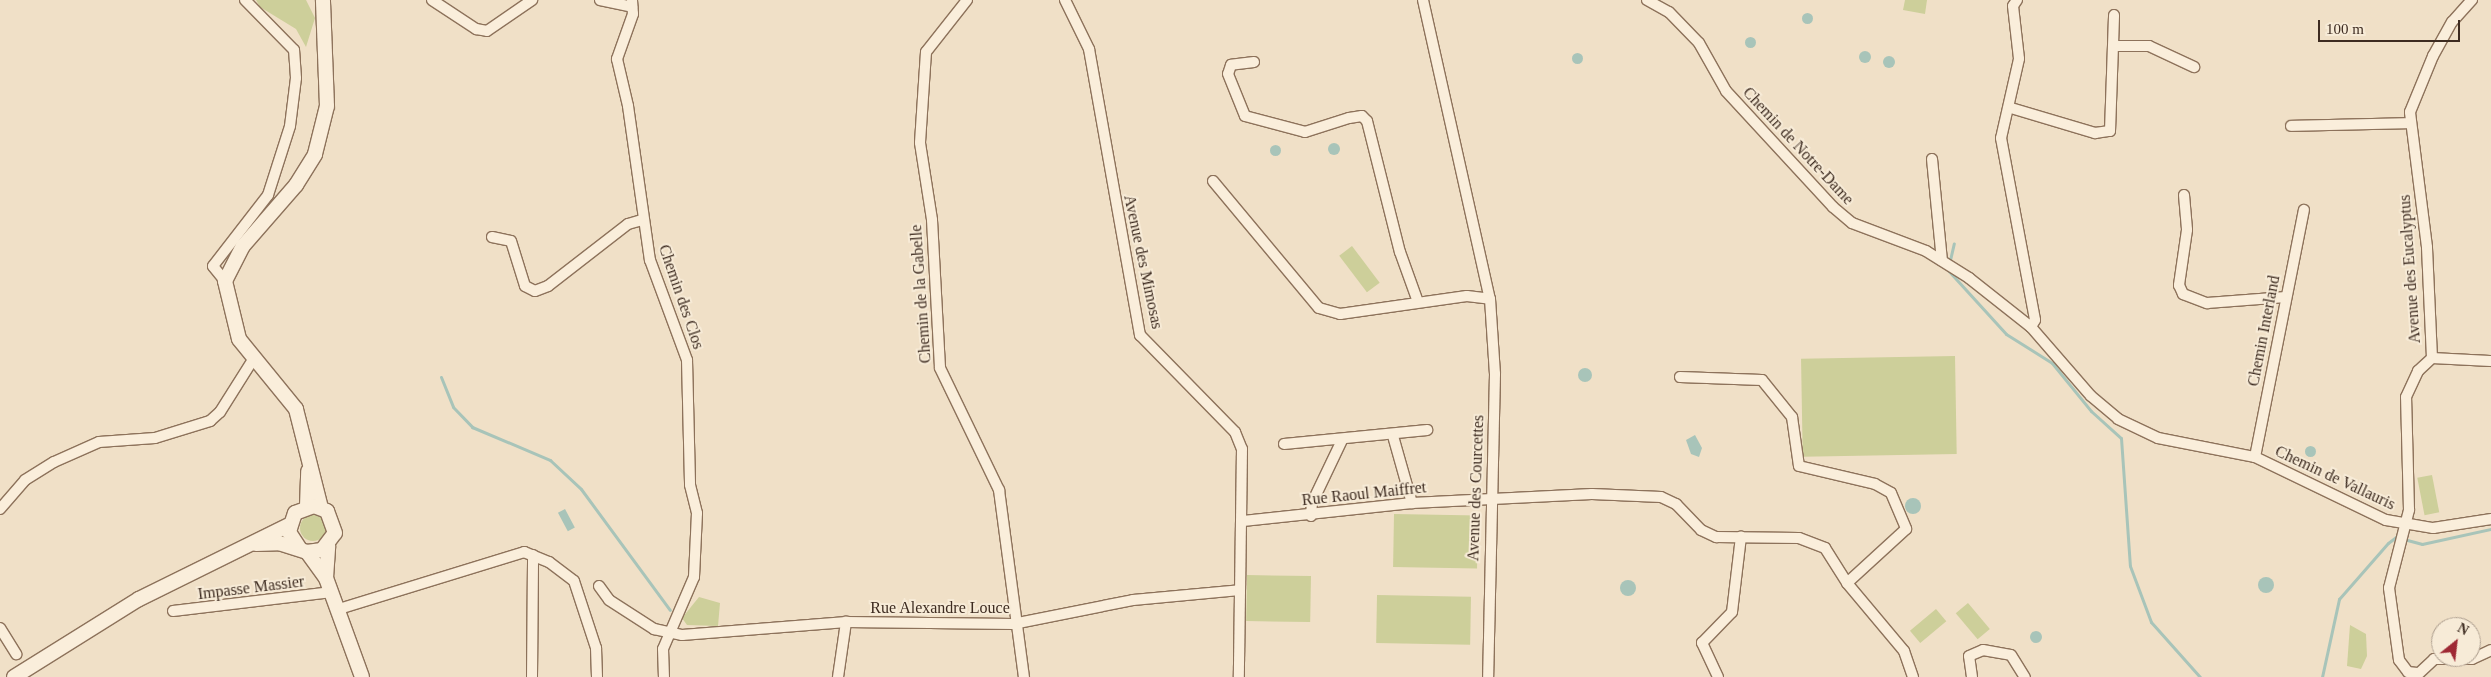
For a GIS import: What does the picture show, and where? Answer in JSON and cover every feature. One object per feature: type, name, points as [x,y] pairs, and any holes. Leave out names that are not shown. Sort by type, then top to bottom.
[{"type":"main road","points":[[323,0],[327,106],[315,154],[296,185],[243,246],[225,281],[232,324],[254,358],[296,409],[310,458],[314,507],[335,526],[328,546],[326,578]]},
{"type":"main road","points":[[314,507],[295,513],[290,525],[291,538],[304,550],[326,578],[339,609],[362,677]]},
{"type":"main road","points":[[14,677],[139,599],[290,525]]},
{"type":"main road","points":[[253,544],[304,550],[328,546]]},
{"type":"main road","points":[[29,677],[55,651]]},
{"type":"street","points":[[225,281],[213,266],[268,195],[290,126],[296,78],[289,42],[245,0]]},
{"type":"street","points":[[432,0],[476,29],[487,31],[532,0]]},
{"type":"street","points":[[600,0],[632,4]]},
{"type":"street","name":"Chemin de la Gabelle","points":[[967,0],[926,52],[920,143],[932,220],[940,368],[999,490],[1014,624],[1024,677]]},
{"type":"street","name":"Avenue des Mimosas","points":[[1065,0],[1089,49],[1140,335],[1235,432],[1242,449],[1243,521],[1239,677]]},
{"type":"street","name":"Avenue des Courcettes","points":[[1424,0],[1490,299],[1495,374],[1488,499],[1488,677]]},
{"type":"street","name":"Chemin de Notre-Dame","points":[[1647,0],[1682,25],[1699,43],[1726,90],[1833,207],[1852,223],[1942,261],[2031,327],[2091,396],[2118,419],[2158,438],[2255,458]]},
{"type":"street","points":[[2017,0],[2013,6],[2019,59],[2011,108],[2002,120],[2001,138],[2035,320],[2031,327]]},
{"type":"street","name":"Avenue des Eucalyptus","points":[[2416,675],[2403,668],[2393,630],[2389,588],[2406,530],[2406,397],[2418,372],[2432,358],[2427,247],[2410,123],[2422,77],[2452,22],[2472,0]]},
{"type":"street","name":"Chemin des Clos","points":[[632,4],[617,60],[628,106],[642,220],[650,260],[687,360],[690,484],[697,513],[694,577],[668,633],[663,649],[664,677]]},
{"type":"street","points":[[2011,108],[2095,133],[2110,131],[2114,15]]},
{"type":"street","points":[[2114,46],[2149,46],[2194,67]]},
{"type":"street","points":[[1254,62],[1231,65],[1228,74],[1245,116],[1305,132],[1349,118],[1362,116],[1367,121],[1400,252],[1418,302]]},
{"type":"street","points":[[2291,126],[2410,123]]},
{"type":"street","points":[[1932,159],[1942,261]]},
{"type":"street","points":[[1213,181],[1319,308],[1354,313],[1466,296],[1490,299]]},
{"type":"street","points":[[2184,195],[2187,230],[2179,285],[2184,294],[2206,303],[2286,297]]},
{"type":"street","name":"Chemin Interland","points":[[2255,458],[2304,210]]},
{"type":"street","points":[[492,237],[511,242],[525,286],[535,291],[628,224],[642,220]]},
{"type":"street","points":[[0,509],[40,471],[99,442],[155,438],[210,421],[220,412],[254,358]]},
{"type":"street","points":[[2432,358],[2491,361]]},
{"type":"street","points":[[1680,377],[1762,380],[1792,417],[1799,466],[1884,486],[1905,521],[1901,537],[1847,583]]},
{"type":"street","points":[[1284,444],[1393,436],[1427,430]]},
{"type":"street","points":[[1393,436],[1412,503]]},
{"type":"street","points":[[1311,516],[1312,503],[1342,440]]},
{"type":"street","name":"Chemin de Vallauris","points":[[2255,458],[2406,530],[2491,519]]},
{"type":"street","name":"Rue Raoul Maiffret","points":[[1243,521],[1311,516],[1412,503],[1592,494],[1661,498],[1676,504],[1701,530],[1716,537],[1812,540],[1836,562],[1847,583],[1904,651],[1913,677]]},
{"type":"street","points":[[1718,677],[1702,643],[1732,612],[1741,538]]},
{"type":"street","points":[[339,609],[514,552],[533,555],[574,582],[596,648],[597,677]]},
{"type":"street","points":[[532,677],[533,555]]},
{"type":"street","points":[[599,586],[609,600],[668,633]]},
{"type":"street","name":"Rue Alexandre Louce","points":[[668,633],[846,622],[1014,624],[1133,600],[1240,590]]},
{"type":"street","name":"Impasse Massier","points":[[172,611],[332,592]]},
{"type":"street","points":[[838,677],[846,622]]},
{"type":"street","points":[[0,628],[16,654]]},
{"type":"street","points":[[1972,677],[1969,656],[1983,650],[2011,655],[2025,677]]},
{"type":"street","points":[[2416,675],[2434,659],[2472,658],[2491,650]]},
{"type":"green space","points":[[256,0],[306,0],[315,18],[306,47],[296,29],[260,7]]},
{"type":"green space","points":[[1905,0],[1927,0],[1925,14],[1903,10]]},
{"type":"green space","points":[[1352,246],[1380,283],[1367,292],[1339,256]]},
{"type":"green space","points":[[1955,356],[1957,454],[1803,457],[1801,359]]},
{"type":"green space","points":[[2432,475],[2439,512],[2425,515],[2417,478]]},
{"type":"green space","points":[[1394,514],[1478,515],[1477,568],[1393,567]]},
{"type":"green space","points":[[313,515],[322,519],[326,528],[322,537],[313,541],[304,537],[300,528],[304,519]]},
{"type":"green space","points":[[1247,575],[1311,576],[1310,622],[1246,621]]},
{"type":"green space","points":[[1377,595],[1471,597],[1470,645],[1376,643]]},
{"type":"green space","points":[[699,597],[720,603],[718,626],[687,625],[682,618]]},
{"type":"green space","points":[[1968,603],[1990,629],[1978,639],[1956,613]]},
{"type":"green space","points":[[1936,609],[1946,621],[1920,643],[1910,631]]},
{"type":"green space","points":[[2350,625],[2366,634],[2367,656],[2361,669],[2347,666]]},
{"type":"shaded area","points":[[1807,12],[1813,18],[1807,24],[1801,18]]},
{"type":"shaded area","points":[[1750,36],[1756,42],[1750,48],[1744,42]]},
{"type":"shaded area","points":[[1867,51],[1870,52],[1870,62],[1863,63],[1860,62],[1859,55],[1860,52]]},
{"type":"shaded area","points":[[1577,52],[1583,58],[1577,64],[1571,58]]},
{"type":"shaded area","points":[[1887,56],[1891,56],[1895,62],[1891,68],[1887,68],[1883,64],[1883,60]]},
{"type":"shaded area","points":[[1334,143],[1340,149],[1334,155],[1328,149]]},
{"type":"shaded area","points":[[1275,144],[1281,150],[1275,156],[1269,150]]},
{"type":"shaded area","points":[[1585,368],[1590,370],[1592,375],[1590,380],[1585,382],[1580,380],[1578,375],[1580,370]]},
{"type":"shaded area","points":[[1695,435],[1702,448],[1699,457],[1691,454],[1686,440]]},
{"type":"shaded area","points":[[2310,445],[2316,451],[2310,457],[2304,451]]},
{"type":"shaded area","points":[[1913,498],[1921,506],[1913,514],[1905,506]]},
{"type":"shaded area","points":[[565,509],[575,528],[568,531],[558,513]]},
{"type":"shaded area","points":[[2266,577],[2274,585],[2266,593],[2258,585]]},
{"type":"shaded area","points":[[1628,580],[1636,588],[1628,596],[1620,588]]},
{"type":"shaded area","points":[[2034,631],[2038,631],[2042,637],[2038,643],[2034,643],[2030,639],[2030,635]]},
{"type":"waterway","points":[[1950,260],[1954,243]]},
{"type":"waterway","points":[[1946,268],[2006,334],[2052,363],[2091,411],[2121,438],[2130,566],[2151,622],[2200,677]]},
{"type":"waterway","points":[[441,377],[453,407],[472,427],[550,460],[581,489],[670,610]]},
{"type":"waterway","points":[[2322,677],[2339,599],[2388,543],[2396,537],[2422,544],[2491,529]]}]
